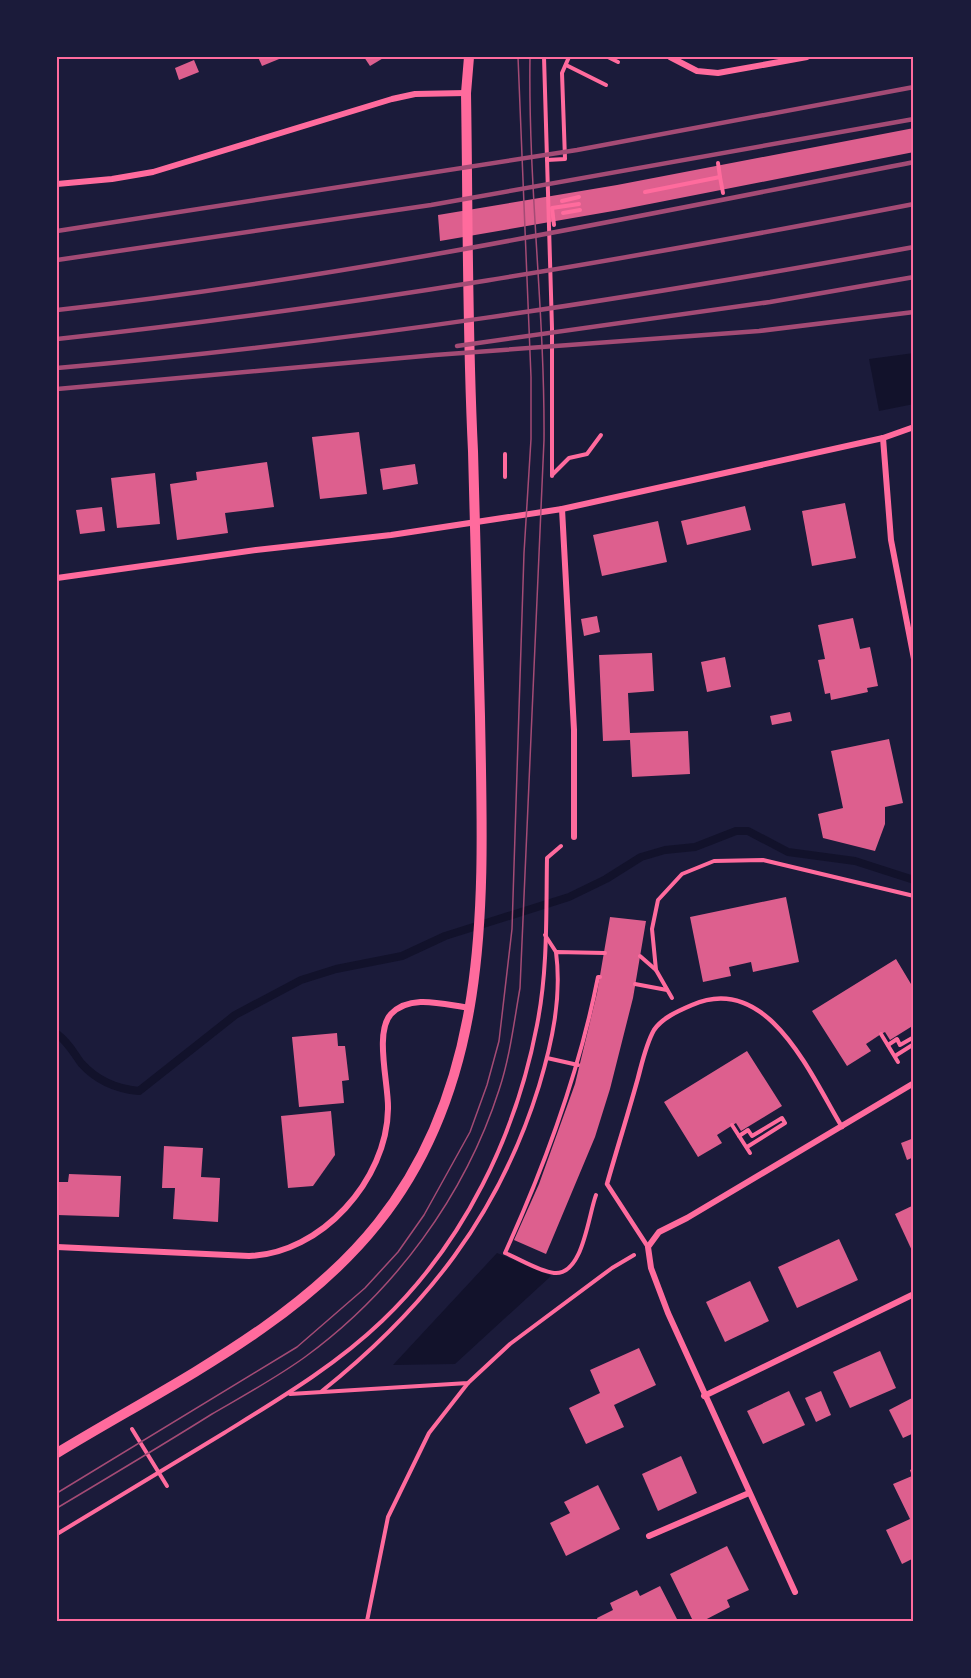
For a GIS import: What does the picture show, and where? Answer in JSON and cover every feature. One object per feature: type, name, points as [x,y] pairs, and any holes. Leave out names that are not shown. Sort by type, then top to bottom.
[{"type":"street","points":[[57,1452],[241,1342],[298,1303],[357,1249],[410,1178],[439,1121],[460,1060],[471,1009],[479,941],[483,785],[470,380],[466,93],[470,57]]},
{"type":"street","points":[[670,57],[697,71],[718,73],[807,57]]},
{"type":"street","points":[[57,184],[112,179],[153,172],[415,93],[466,93]]},
{"type":"street","points":[[57,578],[476,522],[562,508],[883,438],[914,427]]},
{"type":"street","points":[[883,438],[891,540],[914,659]]},
{"type":"street","points":[[562,508],[573,722],[574,837]]},
{"type":"street","points":[[57,1247],[249,1256],[271,1255],[295,1246],[322,1228],[350,1203],[373,1168],[386,1134],[388,1108],[384,1033],[389,1016],[404,1005],[422,1001],[471,1009]]},
{"type":"street","points":[[795,1592],[704,1396],[655,1277],[648,1247],[659,1232],[914,1083]]},
{"type":"street","points":[[704,1396],[914,1294]]},
{"type":"street","points":[[650,1536],[749,1493]]},
{"type":"lane","points":[[648,1247],[607,1184],[654,1030],[679,1011],[702,1001],[724,998],[745,1003],[764,1013],[780,1027],[842,1127]]},
{"type":"path","points":[[544,57],[552,328],[552,476],[569,458],[587,454],[602,435]]},
{"type":"path","points":[[547,160],[565,159],[562,73],[569,57]]},
{"type":"path","points":[[608,57],[618,62]]},
{"type":"path","points":[[566,65],[606,85]]},
{"type":"path","points":[[718,163],[723,194]]},
{"type":"path","points":[[645,192],[720,177]]},
{"type":"path","points":[[549,193],[554,225]]},
{"type":"path","points":[[562,201],[579,197]]},
{"type":"path","points":[[552,208],[579,204]]},
{"type":"path","points":[[563,213],[580,210]]},
{"type":"path","points":[[505,454],[505,477]]},
{"type":"path","points":[[57,1534],[289,1394],[343,1355],[383,1320],[425,1273],[458,1230],[508,1129],[526,1077],[538,1022],[548,858],[574,837]]},
{"type":"path","points":[[656,970],[652,929],[658,900],[682,874],[714,861],[763,860],[914,896]]},
{"type":"path","points":[[321,1391],[361,1360],[397,1326],[462,1248],[508,1169],[528,1119],[547,1058],[560,979],[556,952],[545,935]]},
{"type":"path","points":[[556,952],[605,953]]},
{"type":"path","points":[[640,956],[656,970],[679,1011]]},
{"type":"path","points":[[600,977],[598,977],[578,1065],[547,1156],[505,1252],[547,1271],[558,1273],[569,1268],[577,1259],[597,1192],[607,1184]]},
{"type":"path","points":[[635,984],[667,990]]},
{"type":"path","points":[[881,1034],[898,1062]]},
{"type":"path","points":[[888,1045],[897,1039],[900,1045],[914,1037]]},
{"type":"path","points":[[895,1056],[914,1044]]},
{"type":"path","points":[[547,1058],[578,1065]]},
{"type":"path","points":[[740,1136],[748,1130],[752,1136],[782,1118],[785,1123],[747,1147]]},
{"type":"path","points":[[732,1125],[750,1153]]},
{"type":"path","points":[[367,1621],[388,1517],[429,1432],[468,1383],[510,1344],[612,1268],[648,1247]]},
{"type":"path","points":[[289,1394],[468,1383]]},
{"type":"path","points":[[140,1443],[167,1486]]},
{"type":"shaded area","points":[[914,353],[914,404],[879,411],[869,359]]},
{"type":"shaded area","points":[[497,1253],[551,1276],[455,1364],[393,1365]]},
{"type":"building","points":[[258,57],[284,57],[262,66]]},
{"type":"building","points":[[364,57],[385,57],[370,66]]},
{"type":"building","points":[[194,60],[199,72],[179,80],[175,68]]},
{"type":"building","points":[[914,128],[914,152],[619,210],[440,241],[438,215],[617,185]]},
{"type":"building","points":[[359,432],[367,494],[320,499],[312,437]]},
{"type":"building","points":[[267,462],[274,507],[225,513],[228,533],[177,540],[170,484],[197,480],[196,472]]},
{"type":"building","points":[[415,464],[418,484],[383,490],[380,469]]},
{"type":"building","points":[[155,473],[160,524],[117,528],[111,478]]},
{"type":"building","points":[[845,503],[856,558],[812,566],[802,511]]},
{"type":"building","points":[[745,506],[751,530],[687,545],[681,521]]},
{"type":"building","points":[[102,507],[105,531],[80,534],[76,510]]},
{"type":"building","points":[[658,521],[667,562],[602,576],[593,535]]},
{"type":"building","points":[[597,616],[600,632],[584,636],[581,619]]},
{"type":"building","points":[[853,618],[860,649],[870,647],[878,686],[867,688],[868,692],[831,700],[830,693],[825,694],[818,660],[825,659],[818,625]]},
{"type":"building","points":[[652,653],[654,691],[628,693],[630,733],[688,731],[690,774],[632,777],[630,740],[603,741],[599,655]]},
{"type":"building","points":[[725,657],[731,687],[707,692],[701,662]]},
{"type":"building","points":[[790,712],[792,721],[772,725],[770,716]]},
{"type":"building","points":[[889,739],[903,803],[885,807],[885,824],[875,851],[823,838],[818,814],[843,808],[831,751]]},
{"type":"building","points":[[786,897],[799,962],[753,972],[751,962],[729,967],[731,976],[703,982],[690,917]]},
{"type":"building","points":[[610,917],[646,921],[633,998],[610,1089],[595,1137],[546,1254],[514,1240],[539,1184],[575,1084],[597,993]]},
{"type":"building","points":[[896,959],[914,989],[914,1025],[890,1040],[885,1032],[881,1034],[866,1044],[871,1051],[847,1066],[812,1011]]},
{"type":"building","points":[[337,1033],[338,1046],[345,1046],[349,1080],[342,1081],[344,1103],[299,1107],[292,1037]]},
{"type":"building","points":[[747,1051],[782,1106],[741,1131],[736,1123],[717,1135],[722,1143],[698,1157],[664,1102]]},
{"type":"building","points":[[331,1111],[335,1155],[313,1186],[288,1188],[281,1116]]},
{"type":"building","points":[[914,1138],[914,1157],[907,1160],[901,1143]]},
{"type":"building","points":[[164,1146],[203,1148],[201,1177],[220,1178],[218,1222],[173,1219],[175,1188],[162,1188]]},
{"type":"building","points":[[69,1174],[121,1176],[119,1217],[57,1215],[57,1182],[68,1182]]},
{"type":"building","points":[[914,1205],[914,1255],[895,1214]]},
{"type":"building","points":[[839,1239],[858,1280],[797,1308],[778,1267]]},
{"type":"building","points":[[750,1281],[769,1321],[725,1342],[706,1302]]},
{"type":"building","points":[[639,1348],[656,1385],[614,1405],[624,1427],[586,1444],[569,1408],[600,1393],[590,1370]]},
{"type":"building","points":[[880,1351],[896,1388],[850,1408],[833,1372]]},
{"type":"building","points":[[789,1391],[805,1425],[763,1444],[747,1411]]},
{"type":"building","points":[[821,1391],[831,1415],[816,1422],[805,1398]]},
{"type":"building","points":[[914,1397],[914,1433],[903,1438],[889,1410]]},
{"type":"building","points":[[681,1456],[697,1493],[658,1511],[642,1474]]},
{"type":"building","points":[[914,1468],[914,1558],[902,1564],[886,1530],[910,1519],[893,1484],[912,1476],[910,1470]]},
{"type":"building","points":[[598,1485],[620,1529],[566,1556],[550,1523],[570,1513],[564,1502]]},
{"type":"building","points":[[727,1546],[749,1590],[727,1600],[730,1607],[703,1621],[693,1621],[670,1574]]},
{"type":"building","points":[[660,1586],[678,1621],[598,1621],[597,1618],[613,1610],[610,1603],[637,1590],[640,1596]]},
{"type":"waterway","points":[[57,1034],[94,1075],[115,1086],[139,1091],[235,1015],[301,980],[336,969],[402,956],[445,936],[569,897],[606,879],[641,857],[665,850],[695,847],[736,831],[748,831],[788,852],[855,861],[914,880]]},
{"type":"tram line","points":[[57,1493],[297,1347],[365,1288],[398,1252],[424,1215],[470,1132],[487,1085],[499,1041],[512,929],[524,553],[531,439],[531,377],[518,57]]},
{"type":"tram line","points":[[57,1508],[283,1372],[305,1357],[368,1303],[397,1272],[423,1239],[446,1204],[485,1129],[503,1078],[520,988],[544,440],[542,345],[531,153],[530,57]]},
{"type":"railway","points":[[57,231],[577,150],[914,87]]},
{"type":"railway","points":[[57,260],[431,205],[914,119]]},
{"type":"railway","points":[[57,310],[165,297],[380,264],[594,225],[914,162]]},
{"type":"railway","points":[[57,339],[165,327],[380,297],[594,263],[914,204]]},
{"type":"railway","points":[[57,368],[272,346],[487,318],[914,247]]},
{"type":"railway","points":[[457,346],[770,302],[914,277]]},
{"type":"railway","points":[[57,389],[435,355],[759,331],[914,312]]}]
